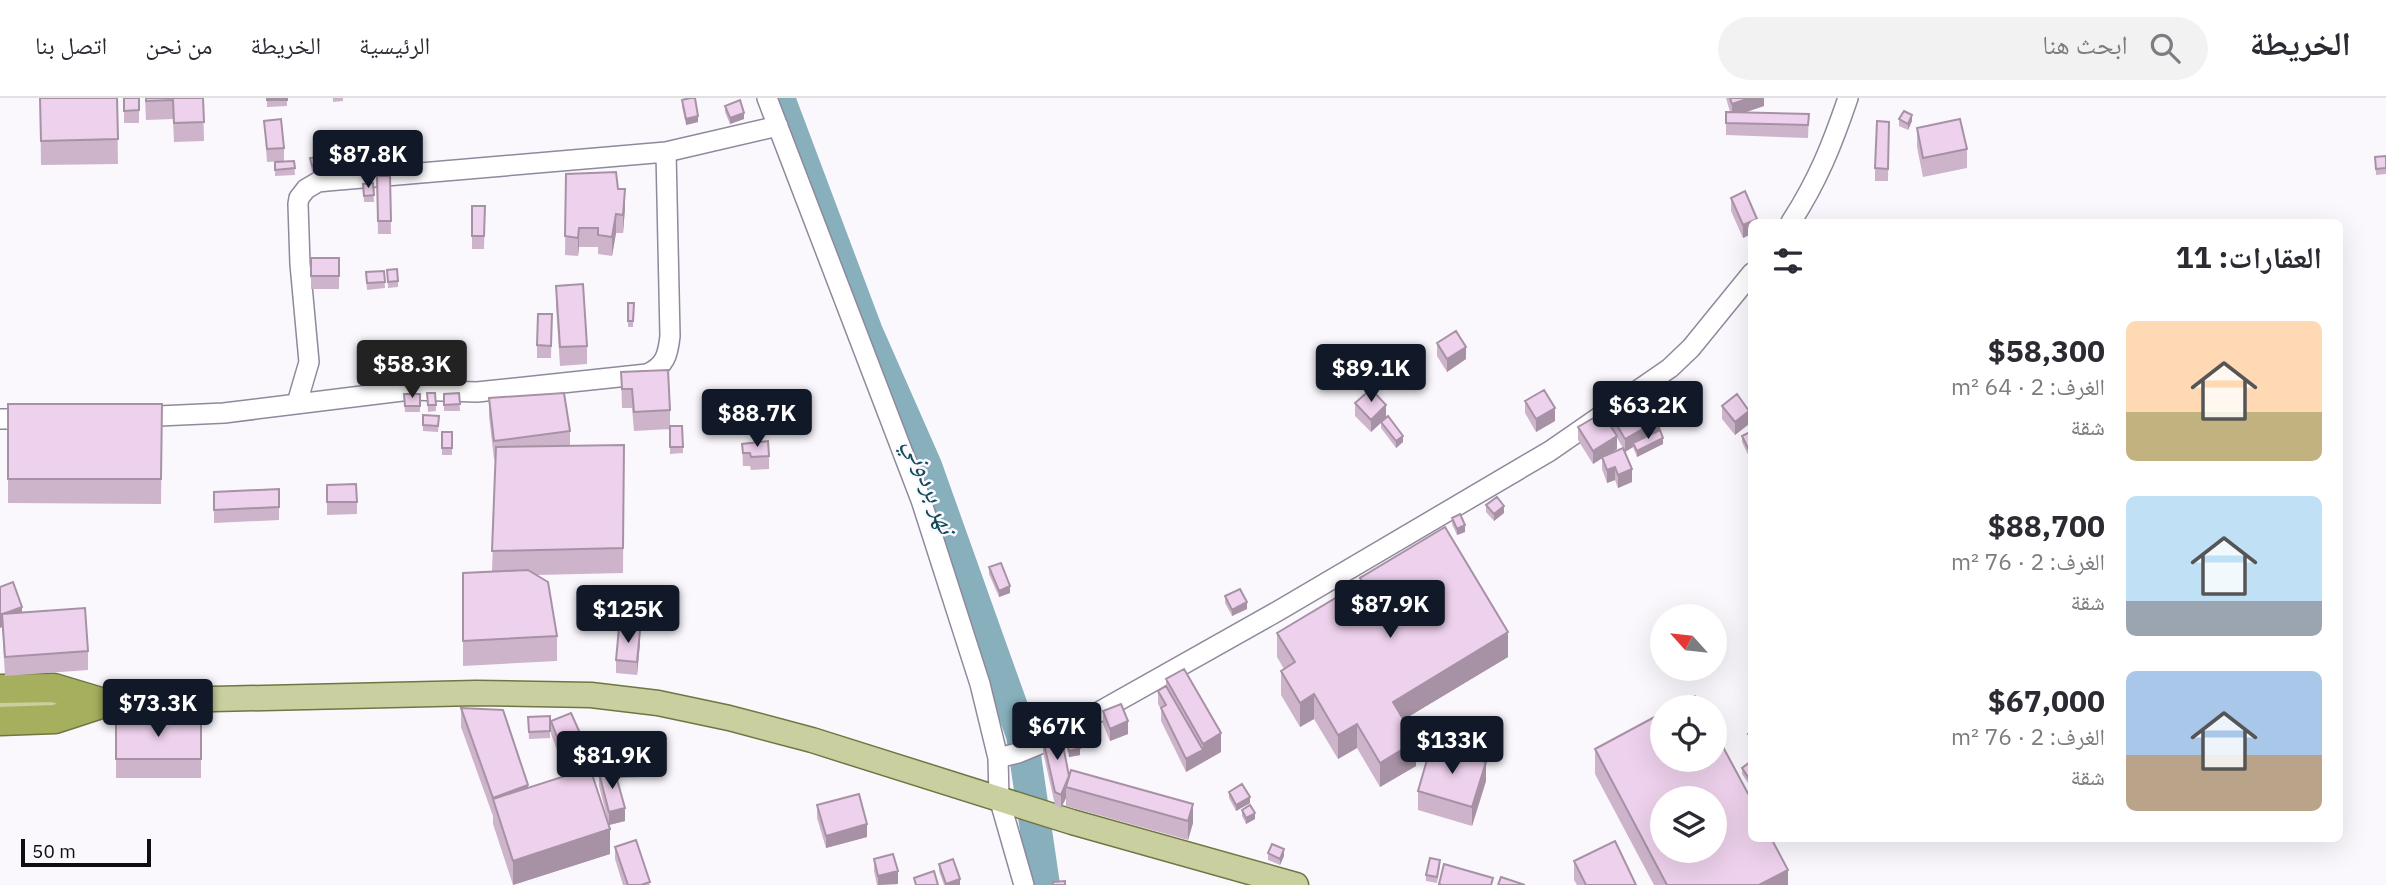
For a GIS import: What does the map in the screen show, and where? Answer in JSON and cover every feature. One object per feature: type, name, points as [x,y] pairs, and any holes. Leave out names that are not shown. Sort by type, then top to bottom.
[{"type":"highway","points":[[0,689],[54,688],[104,703]]},
{"type":"highway","points":[[0,721],[55,719],[104,703]]},
{"type":"main road","points":[[0,705],[476,694],[592,695],[658,703],[812,740],[1072,822],[1296,885]]},
{"type":"street","points":[[767,98],[922,500],[981,684],[1024,885]]},
{"type":"street","points":[[1793,219],[1813,188],[1835,137],[1847,98]]},
{"type":"street","points":[[297,403],[309,362],[300,264],[298,205],[302,193],[311,185],[327,181],[666,152],[778,126]]},
{"type":"street","points":[[124,417],[224,413],[410,390],[477,392],[646,374],[655,370],[666,359],[670,336],[666,152]]},
{"type":"street","points":[[998,758],[1047,741],[1278,611],[1550,451],[1670,368],[1691,348],[1748,278]]},
{"type":"street","points":[[0,419],[57,419]]},
{"type":"building","points":[[40,98],[117,98],[118,139],[41,141]]},
{"type":"building","points":[[124,98],[139,98],[139,110],[124,111]]},
{"type":"building","points":[[146,98],[203,98],[204,122],[174,123],[173,100],[146,101]]},
{"type":"building","points":[[287,98],[287,100],[267,100]]},
{"type":"building","points":[[695,98],[698,116],[686,119],[682,100]]},
{"type":"building","points":[[1730,98],[1750,98],[1732,104]]},
{"type":"building","points":[[740,100],[744,113],[730,118],[725,106]]},
{"type":"building","points":[[1904,111],[1912,115],[1908,124],[1899,119]]},
{"type":"building","points":[[1726,112],[1809,114],[1808,125],[1726,123]]},
{"type":"building","points":[[281,119],[284,148],[267,149],[264,121]]},
{"type":"building","points":[[1960,119],[1967,149],[1923,158],[1917,128]]},
{"type":"building","points":[[1877,121],[1889,122],[1888,169],[1875,168]]},
{"type":"building","points":[[347,150],[347,160],[332,161],[331,151]]},
{"type":"building","points":[[327,156],[328,163],[312,166],[310,158]]},
{"type":"building","points":[[2386,156],[2386,168],[2376,169],[2375,157]]},
{"type":"building","points":[[294,161],[295,168],[275,170],[275,162]]},
{"type":"building","points":[[616,172],[618,189],[625,189],[623,215],[616,214],[612,237],[598,235],[598,228],[579,228],[578,238],[565,236],[566,174]]},
{"type":"building","points":[[377,176],[390,176],[391,221],[378,221]]},
{"type":"building","points":[[373,183],[374,195],[364,196],[363,184]]},
{"type":"building","points":[[1745,191],[1757,219],[1748,219],[1748,223],[1743,225],[1731,198]]},
{"type":"building","points":[[472,206],[485,206],[484,236],[472,236]]},
{"type":"building","points":[[311,258],[339,258],[339,276],[311,276]]},
{"type":"building","points":[[397,269],[398,281],[388,282],[387,270]]},
{"type":"building","points":[[384,271],[385,282],[367,283],[366,272]]},
{"type":"building","points":[[583,284],[587,346],[560,347],[556,286]]},
{"type":"building","points":[[628,303],[634,303],[633,321],[628,321]]},
{"type":"building","points":[[538,314],[552,314],[551,346],[537,345]]},
{"type":"building","points":[[1456,331],[1466,347],[1447,359],[1437,343]]},
{"type":"building","points":[[668,370],[670,410],[634,412],[632,389],[622,389],[621,372]]},
{"type":"building","points":[[1371,389],[1386,405],[1371,420],[1355,403]]},
{"type":"building","points":[[1544,390],[1555,408],[1536,419],[1525,401]]},
{"type":"building","points":[[1642,390],[1660,419],[1625,439],[1608,410]]},
{"type":"building","points":[[427,393],[435,393],[436,405],[428,405]]},
{"type":"building","points":[[459,393],[460,404],[444,405],[444,394]]},
{"type":"building","points":[[564,393],[570,431],[494,441],[489,398]]},
{"type":"building","points":[[404,394],[420,394],[420,406],[405,406]]},
{"type":"building","points":[[1737,394],[1748,412],[1735,422],[1722,406]]},
{"type":"building","points":[[8,404],[162,404],[161,479],[8,479]]},
{"type":"building","points":[[1602,413],[1617,436],[1593,451],[1578,427]]},
{"type":"building","points":[[423,415],[439,416],[438,426],[423,425]]},
{"type":"building","points":[[1388,416],[1403,436],[1396,441],[1381,422]]},
{"type":"building","points":[[670,426],[682,426],[683,447],[670,447]]},
{"type":"building","points":[[1660,430],[1663,438],[1637,451],[1633,443]]},
{"type":"building","points":[[442,432],[452,432],[452,448],[442,448]]},
{"type":"building","points":[[1748,433],[1748,448],[1742,436]]},
{"type":"building","points":[[768,441],[769,456],[751,457],[750,453],[743,453],[742,444]]},
{"type":"building","points":[[624,445],[623,548],[492,551],[496,447]]},
{"type":"building","points":[[1623,448],[1632,469],[1618,475],[1615,467],[1607,470],[1602,457]]},
{"type":"building","points":[[356,484],[357,502],[327,502],[327,485]]},
{"type":"building","points":[[279,489],[279,507],[214,510],[214,492]]},
{"type":"building","points":[[1497,497],[1504,506],[1494,514],[1486,505]]},
{"type":"building","points":[[1460,514],[1465,525],[1457,529],[1452,518]]},
{"type":"building","points":[[1445,527],[1508,632],[1393,702],[1416,741],[1380,763],[1357,724],[1338,735],[1314,694],[1300,703],[1281,671],[1295,662],[1277,633],[1362,582],[1360,578]]},
{"type":"building","points":[[1001,563],[1010,586],[999,591],[989,567]]},
{"type":"building","points":[[528,570],[548,582],[557,636],[463,641],[463,573]]},
{"type":"building","points":[[13,582],[22,607],[0,615],[0,587]]},
{"type":"building","points":[[1240,589],[1247,602],[1232,610],[1225,596]]},
{"type":"building","points":[[85,608],[88,651],[5,657],[2,614]]},
{"type":"building","points":[[619,628],[640,630],[637,662],[616,660]]},
{"type":"building","points":[[1184,669],[1221,733],[1203,744],[1166,679]]},
{"type":"building","points":[[1166,686],[1203,750],[1186,759],[1161,708],[1166,705],[1158,691]]},
{"type":"building","points":[[1121,704],[1128,721],[1110,729],[1103,711]]},
{"type":"building","points":[[461,708],[503,710],[528,785],[493,798]]},
{"type":"building","points":[[571,713],[580,733],[559,742],[551,721]]},
{"type":"building","points":[[550,716],[550,731],[529,732],[528,717]]},
{"type":"building","points":[[116,718],[201,718],[201,759],[116,759]]},
{"type":"building","points":[[1650,719],[1650,772],[1727,772],[1727,754],[1748,794],[1748,842],[1773,842],[1788,870],[1759,885],[1667,885],[1655,863],[1727,863],[1727,786],[1650,786],[1650,853],[1595,749]]},
{"type":"building","points":[[1076,732],[1080,748],[1069,751],[1065,735]]},
{"type":"building","points":[[1061,735],[1069,776],[1061,795],[1055,792],[1043,739]]},
{"type":"building","points":[[643,744],[644,764],[620,765],[619,745]]},
{"type":"building","points":[[1431,746],[1486,762],[1472,807],[1418,791]]},
{"type":"building","points":[[609,748],[613,769],[600,772],[595,750]]},
{"type":"building","points":[[1748,764],[1748,777],[1742,768]]},
{"type":"building","points":[[590,768],[610,829],[513,861],[493,799]]},
{"type":"building","points":[[614,769],[625,808],[609,812],[599,773]]},
{"type":"building","points":[[1071,770],[1193,804],[1188,821],[1066,787]]},
{"type":"building","points":[[1242,784],[1250,797],[1236,805],[1229,792]]},
{"type":"building","points":[[859,794],[867,824],[826,836],[817,805]]},
{"type":"building","points":[[1250,805],[1255,813],[1246,818],[1242,810]]},
{"type":"building","points":[[636,840],[650,882],[628,885],[615,847]]},
{"type":"building","points":[[1615,841],[1636,885],[1586,885],[1574,861]]},
{"type":"building","points":[[1272,844],[1284,849],[1280,859],[1268,853]]},
{"type":"building","points":[[893,854],[898,871],[878,876],[874,859]]},
{"type":"building","points":[[1430,858],[1440,860],[1437,877],[1426,875]]},
{"type":"building","points":[[953,859],[960,879],[946,884],[939,864]]},
{"type":"building","points":[[1444,864],[1493,878],[1491,885],[1439,884]]},
{"type":"building","points":[[934,871],[938,885],[916,885],[914,878]]},
{"type":"building","points":[[1501,877],[1525,885],[1498,885]]},
{"type":"building","points":[[1065,881],[1065,885],[1053,885],[1053,882]]},
{"type":"waterway","name":"نهر بردوني","points":[[779,98],[867,332],[926,466],[1022,735],[1044,885]]}]
